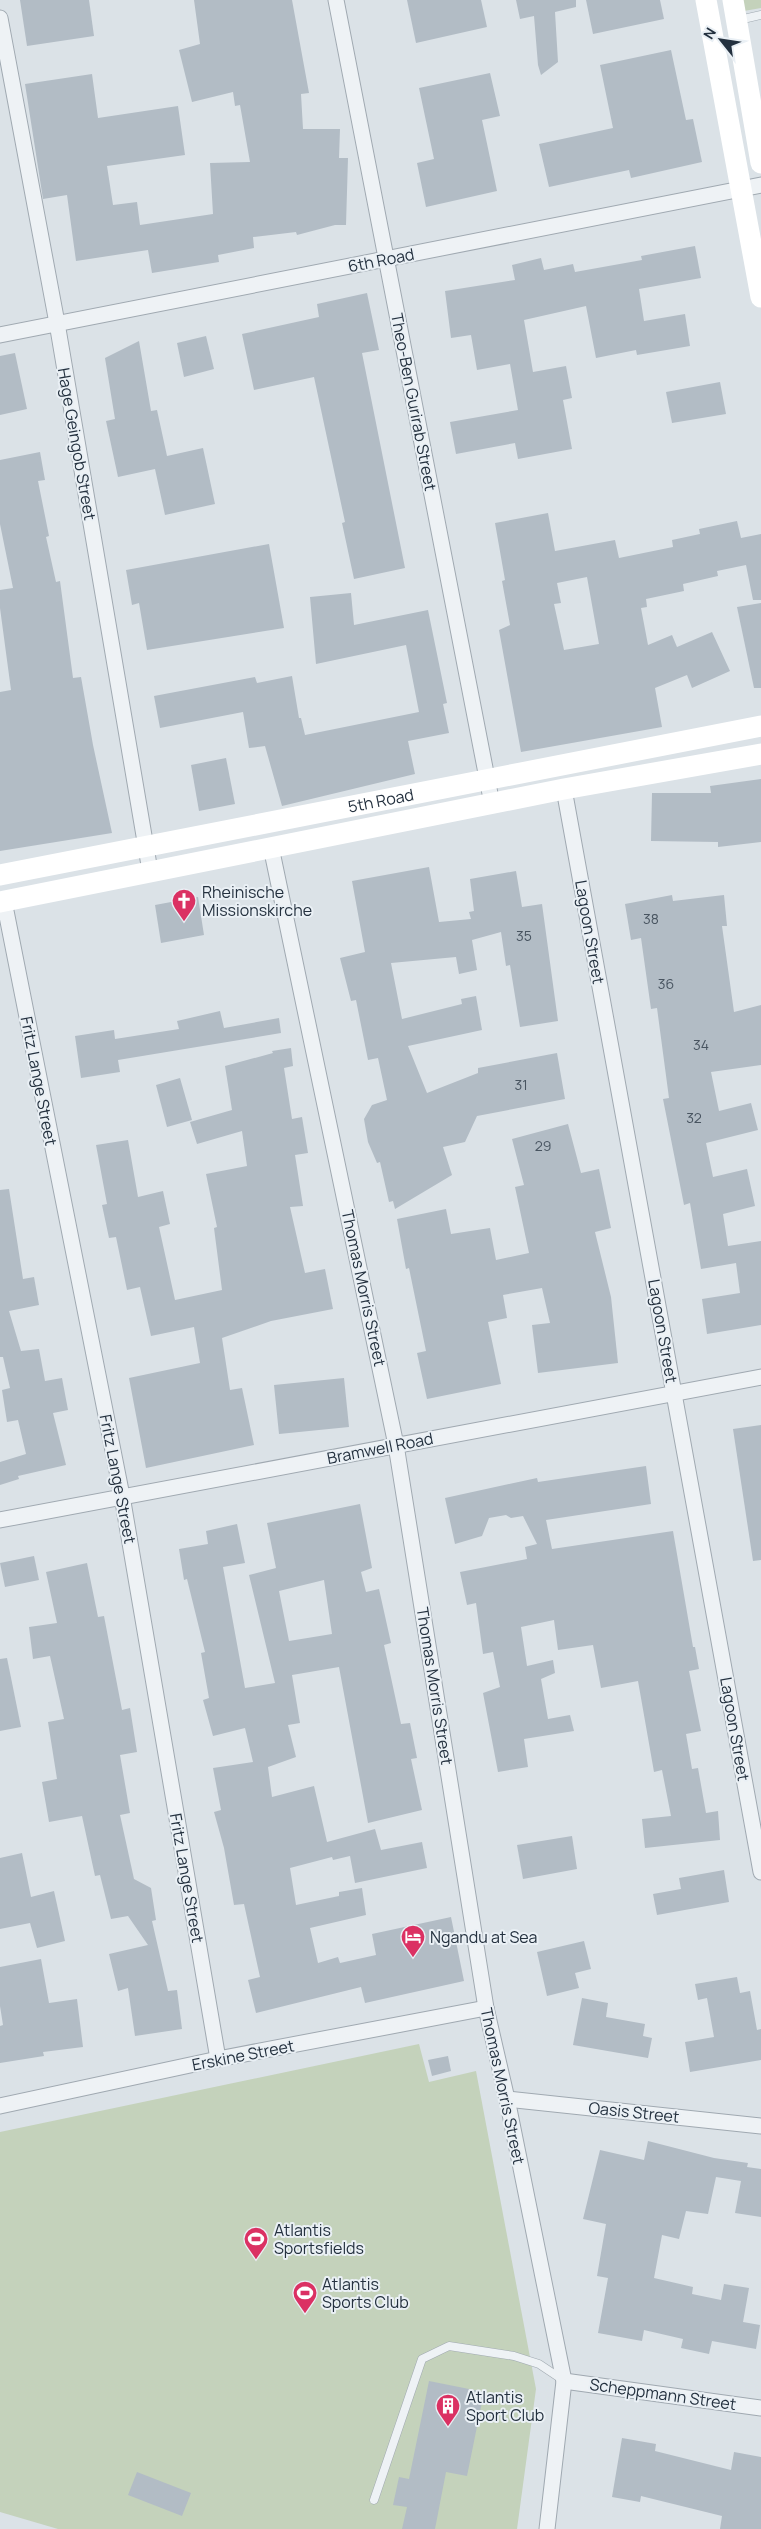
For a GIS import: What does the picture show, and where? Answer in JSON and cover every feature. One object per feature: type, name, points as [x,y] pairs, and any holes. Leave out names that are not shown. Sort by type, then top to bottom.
[{"type":"main road","points":[[706,0],[751,186],[761,297]]},
{"type":"main road","points":[[735,10],[756,97],[761,163]]},
{"type":"main road","name":"5th Road","points":[[0,875],[761,726]]},
{"type":"main road","name":"5th Road","points":[[2,902],[564,789],[761,754]]},
{"type":"street","name":"Theo-Ben Gurirab Street","points":[[336,0],[492,804]]},
{"type":"street","name":"Hage Geingob Street","points":[[0,18],[57,324],[150,871]]},
{"type":"street","name":"6th Road","points":[[0,335],[386,260],[751,186]]},
{"type":"street","name":"Lagoon Street","points":[[564,789],[761,1872]]},
{"type":"street","name":"Thomas Morris Street","points":[[271,847],[396,1445],[486,2008],[507,2099],[564,2381],[546,2529]]},
{"type":"street","name":"Fritz Lange Street","points":[[2,902],[122,1496],[218,2059]]},
{"type":"street","name":"Bramwell Road","points":[[0,1520],[761,1376]]},
{"type":"street","name":"Erskine Street","points":[[0,2106],[218,2059],[486,2008]]},
{"type":"street","name":"Oasis Street","points":[[507,2099],[761,2126]]},
{"type":"street","name":"Scheppmann Street","points":[[564,2381],[761,2408]]},
{"type":"lane","points":[[735,10],[761,15]]},
{"type":"lane","points":[[374,2500],[422,2359],[449,2346],[459,2347],[514,2356],[539,2364],[564,2381]]},
{"type":"green space","points":[[742,0],[761,0],[761,8],[744,11]]},
{"type":"green space","name":"Atlantis Sportsfields","points":[[419,2044],[429,2082],[476,2071],[536,2389],[517,2529],[58,2529],[0,2512],[0,2132]]},
{"type":"building","points":[[20,0],[89,0],[94,36],[27,46]]},
{"type":"building","points":[[194,0],[292,0],[309,93],[301,94],[303,129],[340,129],[339,158],[348,158],[346,225],[335,225],[297,235],[296,232],[253,237],[254,248],[218,255],[219,262],[152,273],[148,250],[76,261],[67,195],[43,199],[25,84],[92,74],[98,118],[178,106],[185,155],[107,166],[113,205],[137,202],[140,225],[213,214],[210,163],[250,162],[240,105],[235,106],[233,92],[192,102],[179,50],[200,44]]},
{"type":"building","points":[[407,0],[481,0],[487,27],[416,43]]},
{"type":"building","points":[[516,0],[576,0],[576,7],[555,12],[558,62],[541,75],[538,65],[534,16],[520,19]]},
{"type":"building","points":[[586,0],[660,0],[664,19],[593,34]]},
{"type":"building","points":[[671,50],[686,120],[693,119],[702,162],[631,178],[629,170],[549,187],[539,144],[613,128],[600,65]]},
{"type":"building","points":[[490,73],[500,116],[482,120],[497,191],[426,207],[417,163],[434,159],[419,88]]},
{"type":"building","points":[[695,246],[701,278],[639,289],[644,321],[685,314],[690,346],[637,355],[636,350],[596,358],[586,306],[524,320],[533,372],[566,366],[572,398],[563,400],[572,449],[518,459],[515,443],[456,454],[450,422],[518,410],[510,364],[477,370],[471,335],[451,338],[445,291],[515,280],[512,265],[541,258],[544,270],[573,264],[575,272],[642,260],[641,256]]},
{"type":"building","points":[[367,293],[379,350],[362,353],[405,568],[354,579],[342,523],[345,522],[314,377],[254,390],[242,334],[319,317],[317,304]]},
{"type":"building","points":[[206,336],[214,369],[184,377],[177,343]]},
{"type":"building","points":[[139,341],[151,411],[157,410],[167,456],[203,448],[215,504],[165,515],[155,469],[118,477],[106,421],[115,419],[105,358]]},
{"type":"building","points":[[15,353],[27,409],[0,415],[0,356]]},
{"type":"building","points":[[720,382],[726,414],[672,423],[666,392]]},
{"type":"building","points":[[40,452],[45,480],[38,481],[49,536],[46,537],[56,582],[60,581],[73,678],[81,677],[112,833],[0,851],[0,692],[11,690],[0,608],[0,590],[13,588],[0,524],[0,460]]},
{"type":"building","points":[[548,513],[555,551],[615,540],[619,558],[673,547],[672,540],[700,534],[699,529],[737,521],[741,538],[761,534],[761,600],[753,600],[746,565],[717,571],[718,576],[683,584],[684,591],[646,599],[647,607],[641,608],[648,645],[672,635],[677,647],[712,632],[730,671],[692,688],[687,675],[655,688],[662,727],[521,752],[499,630],[510,625],[502,581],[505,580],[495,523]],"holes":[[[587,577],[599,644],[564,650],[554,604],[561,603],[557,583]]]},
{"type":"building","points":[[269,544],[284,628],[147,650],[139,603],[132,605],[126,570]]},
{"type":"building","points":[[351,593],[354,625],[428,610],[447,703],[443,704],[449,733],[408,741],[415,774],[282,806],[265,746],[249,748],[243,712],[160,728],[154,696],[255,677],[257,683],[292,676],[299,718],[301,718],[305,735],[419,712],[406,645],[316,664],[310,597]]},
{"type":"building","points":[[761,603],[761,688],[754,688],[737,607]]},
{"type":"building","points":[[226,758],[235,804],[199,811],[191,765]]},
{"type":"building","points":[[761,779],[761,842],[718,847],[718,842],[651,841],[652,793],[711,793],[710,786]]},
{"type":"building","points":[[429,867],[439,922],[471,919],[469,912],[474,911],[470,879],[516,871],[522,907],[542,904],[558,1021],[520,1027],[510,965],[506,966],[501,932],[472,940],[477,970],[459,974],[456,957],[391,963],[402,1019],[462,1004],[461,999],[476,996],[482,1030],[408,1046],[427,1093],[478,1073],[478,1068],[557,1053],[565,1099],[477,1116],[465,1142],[443,1147],[452,1175],[395,1209],[393,1201],[389,1202],[380,1162],[377,1163],[368,1142],[364,1119],[372,1105],[387,1100],[378,1058],[368,1060],[356,1000],[351,1001],[340,958],[365,952],[352,881]]},
{"type":"building","points":[[672,895],[673,901],[724,895],[727,926],[722,926],[734,1012],[761,1005],[761,1065],[711,1072],[719,1111],[751,1103],[758,1130],[706,1143],[713,1177],[747,1169],[755,1206],[723,1214],[728,1246],[761,1241],[761,1325],[707,1334],[702,1299],[740,1293],[736,1263],[701,1269],[690,1203],[684,1205],[663,1099],[669,1098],[657,1008],[651,1009],[641,938],[631,940],[625,904]]},
{"type":"building","points":[[198,897],[204,935],[161,943],[155,905]]},
{"type":"building","points":[[220,1011],[224,1028],[279,1018],[281,1033],[118,1060],[120,1072],[81,1078],[75,1036],[114,1030],[115,1039],[179,1029],[177,1021]]},
{"type":"building","points":[[291,1048],[293,1066],[284,1068],[292,1119],[302,1117],[308,1153],[295,1155],[303,1206],[290,1207],[305,1273],[325,1269],[333,1309],[271,1321],[222,1338],[230,1390],[242,1388],[254,1445],[146,1468],[129,1378],[200,1363],[194,1327],[151,1336],[140,1287],[127,1290],[116,1237],[109,1238],[102,1205],[107,1204],[96,1145],[128,1140],[138,1197],[163,1191],[170,1224],[159,1227],[175,1300],[222,1290],[214,1228],[217,1227],[206,1174],[247,1166],[242,1131],[197,1144],[190,1122],[232,1110],[225,1066],[273,1053],[272,1051]]},
{"type":"building","points":[[180,1078],[192,1120],[167,1127],[156,1085]]},
{"type":"building","points":[[568,1124],[581,1173],[599,1169],[611,1228],[595,1232],[611,1297],[618,1363],[538,1373],[532,1325],[550,1323],[542,1288],[503,1295],[507,1318],[488,1322],[501,1384],[427,1399],[417,1353],[426,1351],[409,1268],[406,1269],[397,1219],[446,1209],[451,1234],[490,1228],[496,1260],[529,1253],[515,1187],[524,1185],[512,1139]]},
{"type":"building","points":[[9,1189],[23,1279],[34,1277],[39,1305],[9,1311],[21,1351],[39,1349],[45,1381],[62,1378],[68,1410],[53,1413],[66,1465],[18,1476],[19,1479],[0,1485],[0,1462],[26,1454],[18,1420],[7,1422],[2,1390],[10,1388],[3,1357],[0,1357],[0,1190]]},
{"type":"building","points":[[344,1378],[349,1427],[279,1434],[274,1385]]},
{"type":"building","points":[[761,1425],[761,1560],[753,1561],[733,1429]]},
{"type":"building","points":[[646,1466],[651,1504],[546,1520],[552,1549],[673,1531],[693,1647],[695,1647],[699,1669],[689,1671],[701,1731],[686,1734],[692,1769],[698,1768],[706,1813],[718,1811],[720,1840],[645,1848],[642,1819],[671,1816],[662,1770],[654,1772],[638,1681],[601,1688],[593,1645],[558,1650],[554,1620],[521,1627],[527,1666],[553,1660],[555,1673],[541,1679],[548,1719],[570,1715],[574,1731],[524,1739],[528,1767],[498,1772],[483,1693],[500,1687],[493,1652],[483,1654],[476,1603],[467,1605],[460,1572],[527,1559],[525,1547],[537,1544],[523,1516],[511,1518],[506,1515],[489,1518],[482,1536],[455,1544],[445,1498],[537,1478],[538,1482]]},
{"type":"building","points":[[360,1504],[372,1568],[361,1572],[366,1592],[379,1589],[391,1643],[384,1645],[401,1724],[410,1723],[417,1758],[411,1759],[422,1810],[368,1823],[339,1667],[292,1675],[300,1723],[288,1725],[296,1757],[268,1767],[272,1797],[314,1786],[327,1842],[375,1829],[381,1850],[422,1842],[427,1868],[355,1883],[350,1856],[333,1860],[332,1857],[290,1868],[296,1905],[339,1896],[339,1892],[362,1888],[366,1915],[310,1928],[318,1963],[338,1957],[340,1963],[376,1955],[372,1934],[451,1917],[464,1981],[365,2003],[361,1987],[256,2013],[248,1980],[260,1977],[244,1904],[234,1905],[224,1848],[214,1812],[221,1810],[213,1768],[253,1762],[245,1728],[213,1736],[203,1700],[209,1698],[201,1653],[205,1652],[187,1579],[184,1580],[179,1549],[208,1544],[206,1531],[237,1524],[245,1563],[223,1567],[245,1688],[275,1683],[249,1575],[276,1568],[267,1523]],"holes":[[[324,1580],[332,1634],[289,1641],[279,1591]]]},
{"type":"building","points":[[34,1556],[39,1580],[5,1587],[0,1563]]},
{"type":"building","points":[[87,1563],[98,1617],[104,1616],[122,1710],[130,1708],[137,1752],[120,1755],[130,1813],[120,1815],[134,1879],[151,1888],[156,1920],[152,1921],[168,1991],[177,1990],[182,2029],[135,2036],[128,1988],[118,1991],[109,1954],[148,1945],[128,1916],[111,1919],[100,1875],[95,1876],[82,1816],[49,1822],[42,1782],[57,1779],[48,1722],[64,1719],[50,1656],[33,1659],[29,1627],[57,1623],[46,1572]]},
{"type":"building","points":[[7,1658],[21,1727],[0,1731],[0,1659]]},
{"type":"building","points":[[572,1836],[577,1869],[523,1879],[517,1845]]},
{"type":"building","points":[[22,1853],[31,1897],[54,1891],[65,1941],[37,1948],[30,1923],[0,1929],[0,1858]]},
{"type":"building","points":[[724,1870],[729,1902],[657,1915],[653,1894],[681,1889],[679,1878]]},
{"type":"building","points":[[584,1941],[591,1969],[575,1973],[579,1988],[547,1996],[537,1952]]},
{"type":"building","points":[[41,1959],[49,2003],[77,1999],[83,2047],[43,2052],[44,2056],[0,2063],[0,2026],[3,2025],[0,2006],[0,1967]]},
{"type":"building","points":[[737,1977],[740,1993],[750,1991],[757,2030],[761,2029],[761,2060],[690,2072],[685,2042],[714,2037],[707,1998],[698,2000],[695,1984]]},
{"type":"building","points":[[582,1998],[608,2003],[606,2017],[645,2024],[643,2036],[652,2038],[648,2058],[573,2045]]},
{"type":"building","points":[[448,2056],[451,2071],[432,2076],[428,2060]]},
{"type":"building","points":[[648,2141],[714,2158],[748,2163],[747,2167],[761,2169],[761,2217],[735,2213],[741,2181],[716,2177],[708,2214],[686,2211],[679,2239],[662,2235],[654,2278],[693,2287],[692,2294],[721,2300],[724,2284],[749,2288],[743,2322],[760,2325],[756,2349],[712,2341],[709,2354],[681,2348],[683,2339],[644,2330],[642,2341],[598,2333],[608,2278],[597,2276],[606,2224],[583,2219],[600,2150],[644,2160]]},
{"type":"building","name":"Atlantis Sport Club","points":[[429,2381],[484,2392],[467,2476],[446,2472],[435,2529],[402,2529],[407,2507],[393,2505],[399,2477],[409,2479]]},
{"type":"building","points":[[622,2438],[656,2444],[655,2451],[731,2470],[734,2452],[761,2457],[761,2529],[720,2529],[722,2516],[641,2496],[640,2502],[612,2497]]},
{"type":"building","points":[[137,2472],[191,2493],[182,2516],[128,2495]]},
{"type":"place","name":"Rheinische Missionskirche","points":[[184,922]]},
{"type":"place","name":"Ngandu at Sea","points":[[413,1958]]},
{"type":"place","name":"Atlantis Sportsfields","points":[[256,2260]]},
{"type":"place","name":"Atlantis Sports Club","points":[[305,2314]]},
{"type":"place","name":"Atlantis Sport Club","points":[[448,2427]]}]
